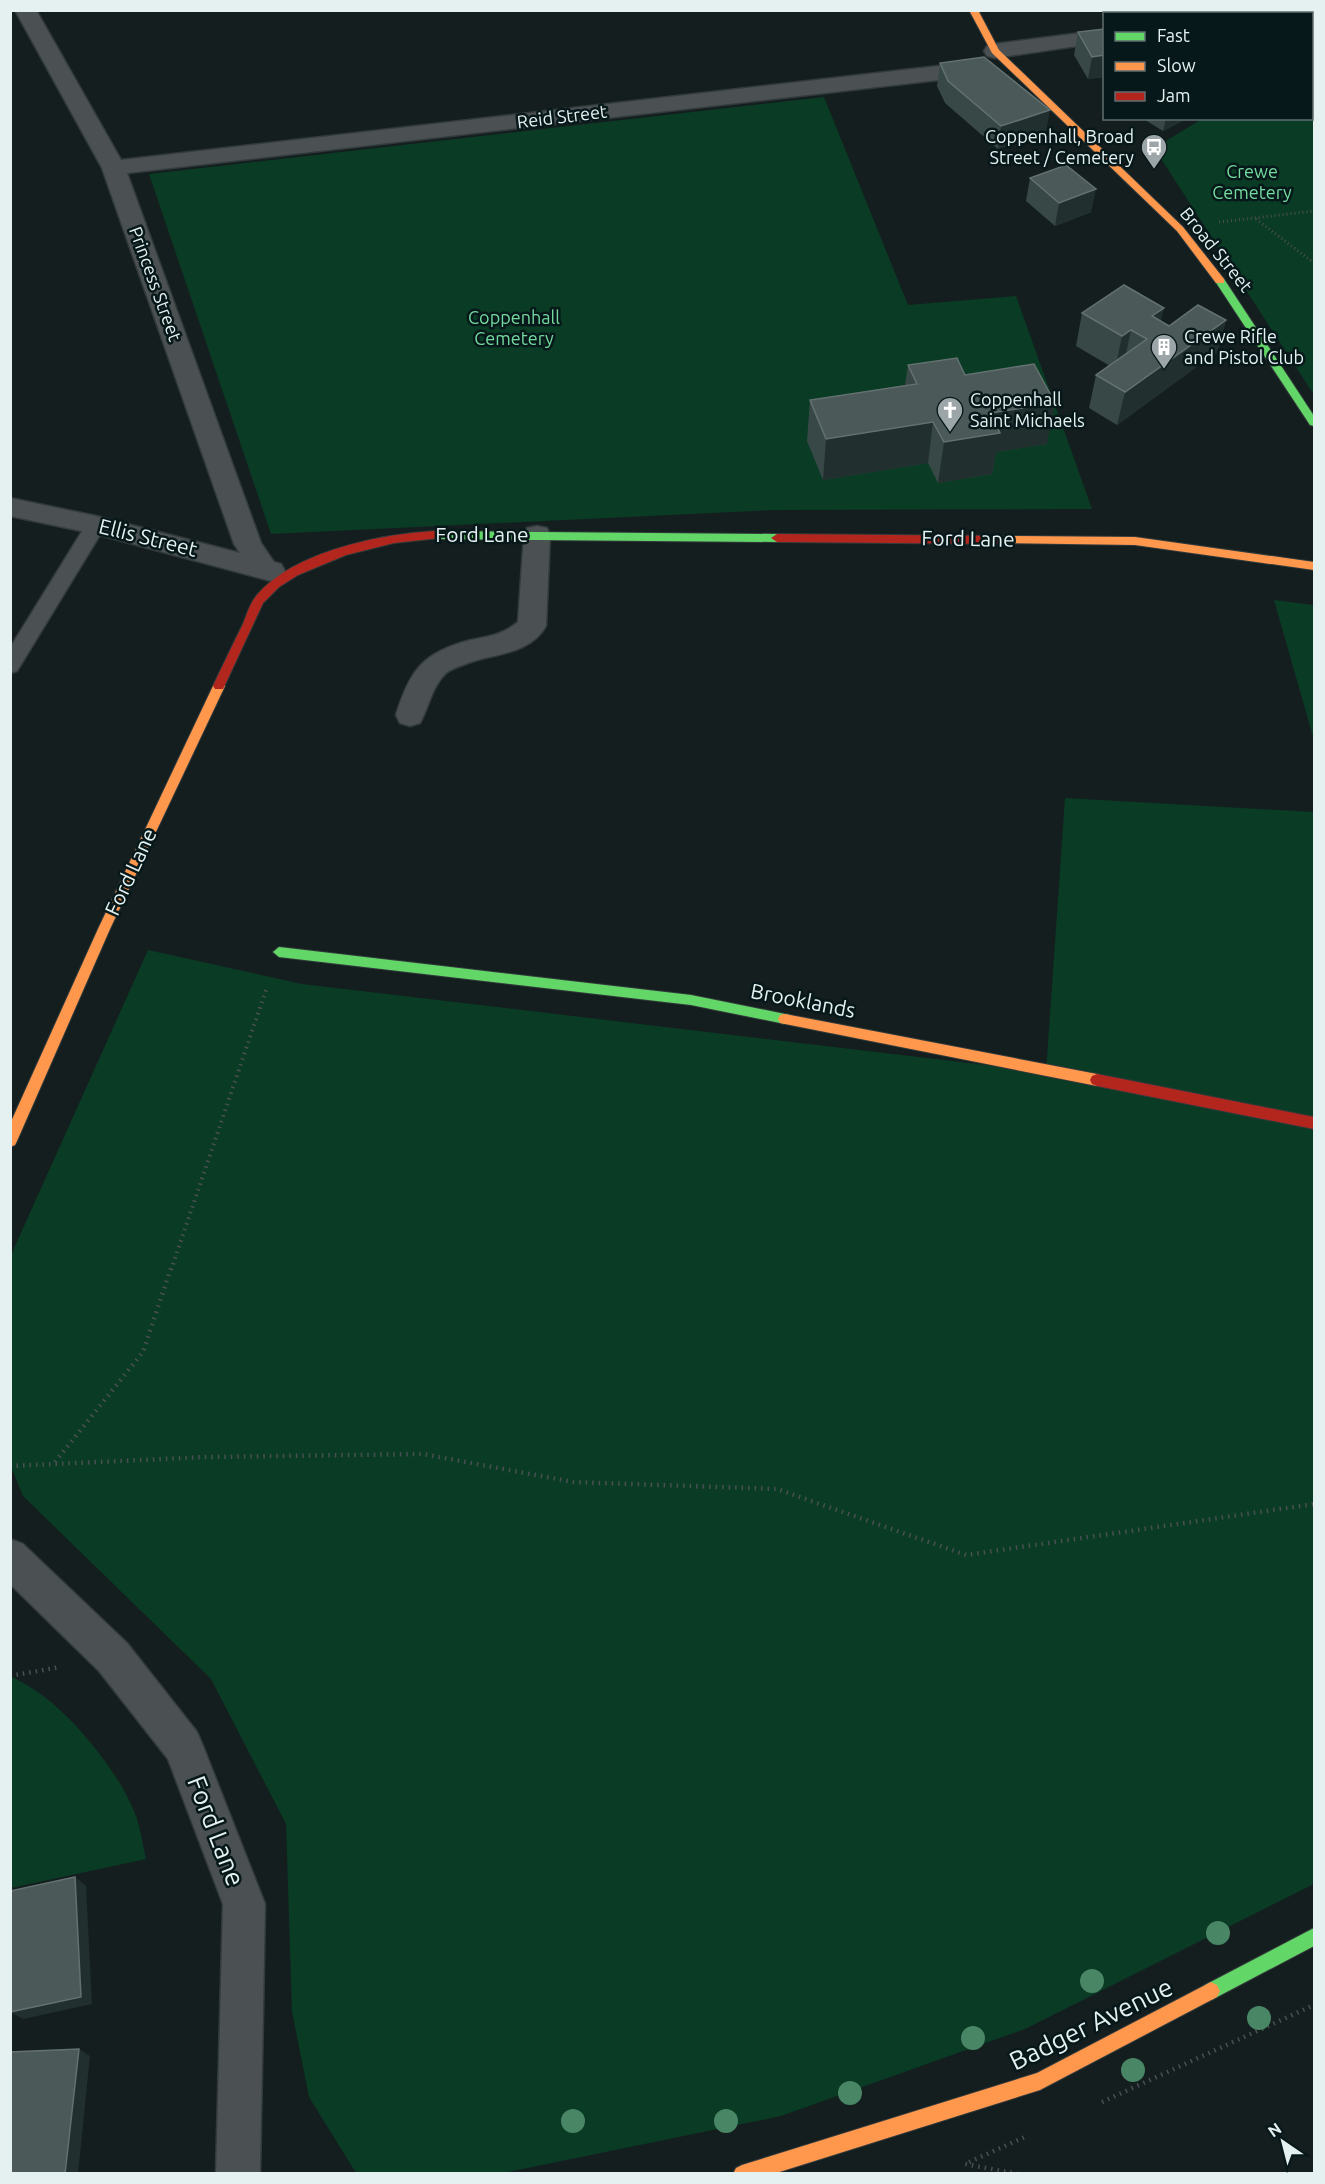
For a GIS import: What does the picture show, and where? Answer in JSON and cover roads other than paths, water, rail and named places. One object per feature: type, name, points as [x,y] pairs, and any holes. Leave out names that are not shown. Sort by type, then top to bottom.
[{"type":"street","name":"Princess Street","points":[[26,10],[114,168],[248,544],[273,572]]},
{"type":"street","name":"Broad Street","points":[[973,10],[1003,58],[1180,229],[1225,287],[1314,423]]},
{"type":"street","name":"Reid Street","points":[[114,168],[1003,58],[1103,36]]},
{"type":"street","name":"Ellis Street","points":[[10,507],[96,525],[273,572]]},
{"type":"street","name":"Ford Lane","points":[[10,1141],[104,929],[273,572],[361,544],[426,535],[1136,541],[1314,566]]},
{"type":"street","points":[[410,715],[419,686],[438,664],[469,651],[513,641],[532,626],[537,535]]},
{"type":"street","name":"Brooklands","points":[[279,952],[691,1000],[1314,1122]]},
{"type":"street","name":"Ford Lane","points":[[10,1557],[112,1657],[183,1746],[244,1904],[238,2174]]},
{"type":"street","name":"Badger Avenue","points":[[742,2174],[1040,2081],[1314,1937]]},
{"type":"lane","points":[[10,666],[96,525]]},
{"type":"place","name":"Coppenhall, Broad Street / Cemetery","points":[[1154,170]]},
{"type":"place","name":"Crewe Rifle and Pistol Club","points":[[1164,370]]},
{"type":"place","name":"Coppenhall Saint Michaels","points":[[950,433]]},
{"type":"park label","name":"Crewe Cemetery","points":[[1252,182]]},
{"type":"park label","name":"Coppenhall Cemetery","points":[[514,328]]}]
